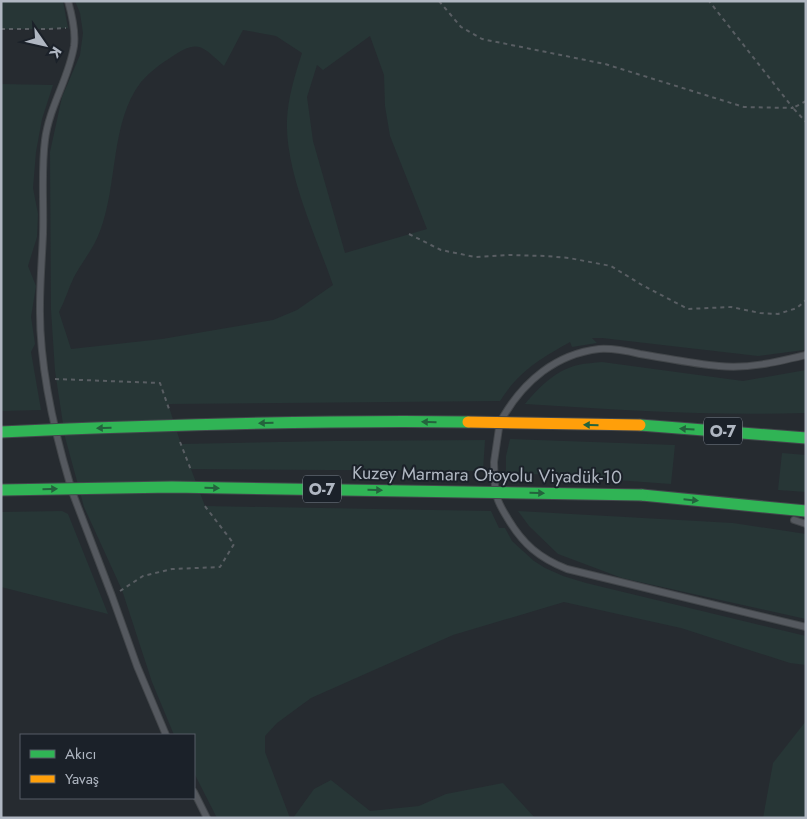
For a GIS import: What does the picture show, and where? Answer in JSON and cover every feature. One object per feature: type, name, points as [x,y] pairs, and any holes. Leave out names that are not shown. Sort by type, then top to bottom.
[{"type":"highway","name":"O-7","points":[[1,432],[166,425],[393,421],[640,425],[806,438]]},
{"type":"highway","name":"Kuzey Marmara Otoyolu Viyadük-10","points":[[1,490],[172,487],[642,495],[748,506]]},
{"type":"highway","name":"O-7","points":[[748,506],[806,511]]},
{"type":"lane","points":[[68,1],[74,27],[73,50],[70,64],[52,109],[45,137],[43,163],[40,306],[45,378],[59,448],[76,505],[137,666],[166,734]]},
{"type":"lane","points":[[806,355],[744,367],[719,366],[619,350],[600,349],[574,354],[556,362],[535,376],[510,406],[499,424],[494,462],[494,479],[498,502],[524,543],[549,562],[567,569],[806,627]]},
{"type":"lane","points":[[748,433],[787,428]]},
{"type":"lane","points":[[748,506],[781,516]]},
{"type":"lane","points":[[789,518],[806,524]]},
{"type":"lane","points":[[195,794],[207,818]]},
{"type":"path","points":[[439,1],[461,27],[482,39],[605,64],[744,107],[793,108],[806,101]]},
{"type":"path","points":[[709,1],[806,122]]},
{"type":"path","points":[[1,29],[48,30],[74,27]]},
{"type":"path","points":[[410,234],[441,250],[475,257],[508,255],[546,256],[569,258],[611,266],[688,310],[731,307],[760,313],[778,314],[797,308],[806,300]]},
{"type":"shaded area","points":[[1,1],[63,1],[68,28],[1,29]]},
{"type":"shaded area","points":[[75,1],[806,1],[806,319],[804,350],[758,356],[592,338],[597,343],[572,347],[570,342],[540,360],[515,382],[500,401],[168,404],[181,444],[485,440],[483,471],[191,469],[205,506],[491,511],[499,528],[505,528],[512,541],[534,561],[545,568],[586,583],[806,636],[806,665],[790,663],[681,628],[564,602],[453,635],[311,698],[277,723],[265,736],[265,752],[290,818],[217,818],[195,775],[195,734],[174,734],[152,682],[122,590],[84,507],[65,437],[55,371],[51,310],[50,152],[62,97],[80,55],[83,33],[80,13]],"holes":[[[243,30],[276,36],[302,53],[289,103],[287,120],[288,140],[296,182],[333,285],[297,310],[273,320],[162,339],[71,349],[59,312],[74,277],[100,231],[110,194],[119,135],[124,116],[131,98],[141,82],[166,60],[187,48],[199,47],[204,49],[224,66]],[[370,36],[384,75],[385,106],[390,136],[427,229],[345,253],[313,141],[307,97],[317,65],[323,70]]]},
{"type":"shaded area","points":[[1,84],[53,85],[42,119],[36,152],[33,188],[38,214],[37,237],[28,266],[36,286],[31,317],[35,344],[31,352],[41,410],[1,411]]},
{"type":"shaded area","points":[[602,362],[743,381],[806,370],[806,413],[700,413],[525,404],[536,391],[562,371],[578,365]]},
{"type":"shaded area","points":[[510,439],[675,445],[671,484],[506,472],[506,456]]},
{"type":"shaded area","points":[[782,453],[806,455],[806,492],[778,490]]},
{"type":"shaded area","points":[[62,511],[68,514],[108,614],[1,587],[1,512]]},
{"type":"shaded area","points":[[518,511],[733,523],[806,534],[806,619],[622,578],[558,554],[529,526]]},
{"type":"shaded area","points":[[806,721],[806,818],[763,818],[773,763]]},
{"type":"shaded area","points":[[331,780],[370,811],[419,806],[446,794],[503,783],[535,818],[293,818],[314,789]]},
{"type":"traffic: fast","points":[[1,432],[234,424],[468,422]]},
{"type":"traffic: fast","points":[[640,425],[806,438]]},
{"type":"traffic: fast","points":[[1,490],[172,487],[642,495]]},
{"type":"traffic: fast","points":[[642,495],[806,511]]},
{"type":"traffic: slow","points":[[468,422],[640,425]]}]
